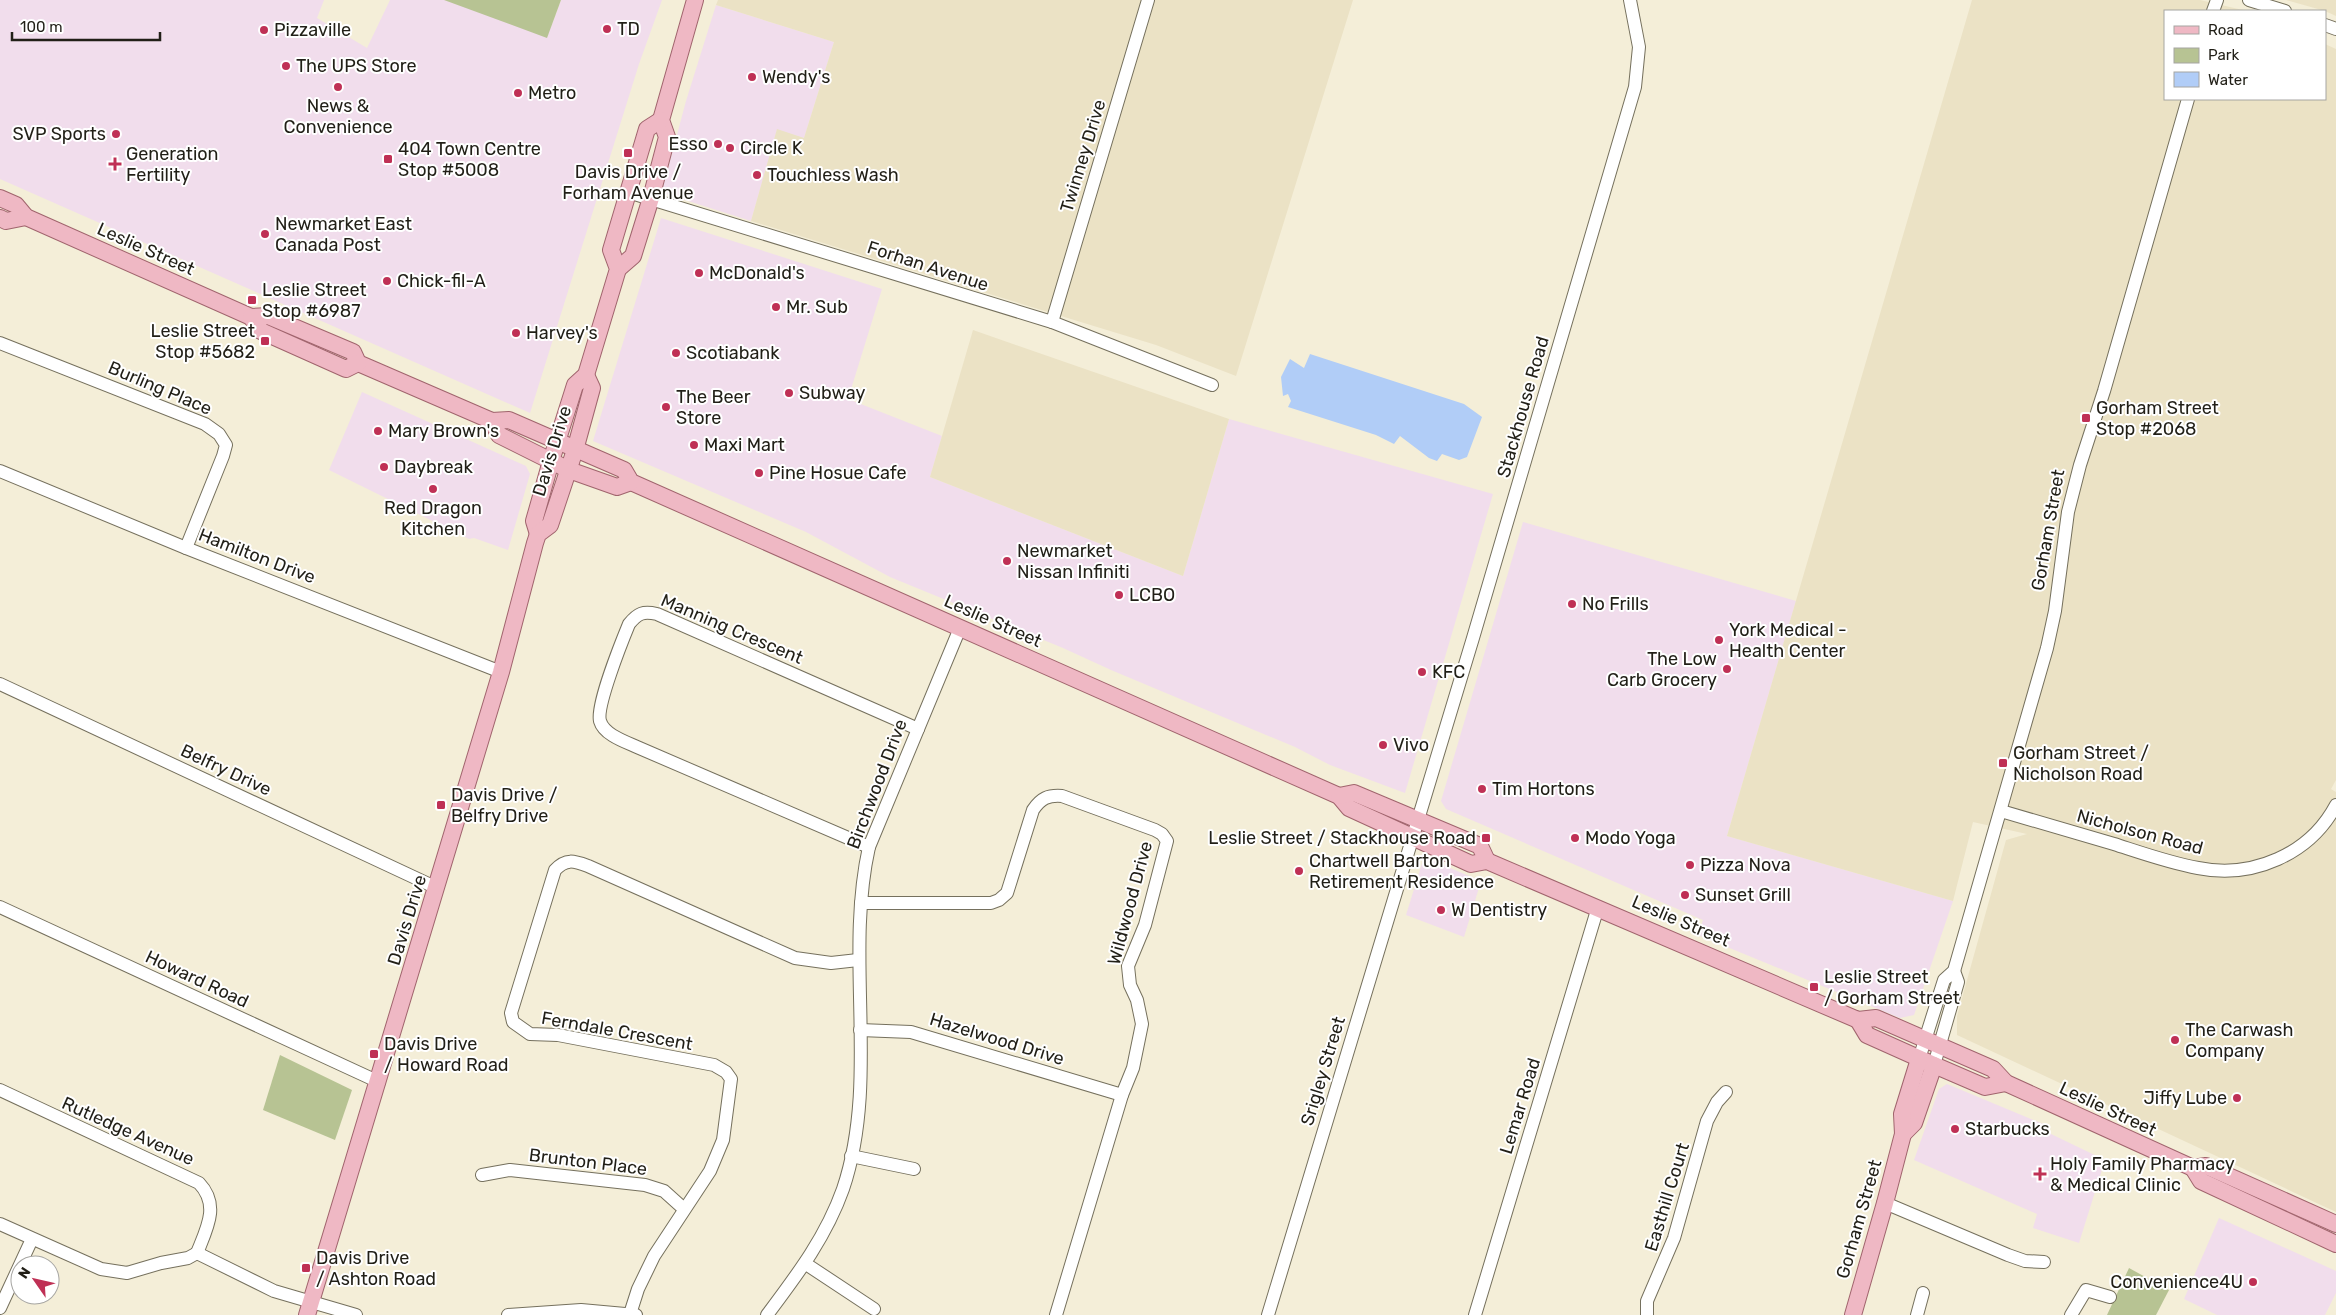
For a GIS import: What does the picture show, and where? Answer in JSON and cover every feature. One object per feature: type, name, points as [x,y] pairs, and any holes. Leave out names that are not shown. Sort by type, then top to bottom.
[{"type":"main road","name":"Davis Drive","points":[[309,1309],[379,1082],[501,672],[538,534],[534,521],[557,441],[575,386],[586,375],[618,269],[633,256],[651,198],[667,137],[661,120],[695,0]]},
{"type":"main road","name":"Davis Drive","points":[[618,269],[611,250],[647,128],[661,120]]},
{"type":"main road","name":"Leslie Street","points":[[0,198],[16,205],[26,217],[251,317],[268,316],[353,352],[358,363],[492,421],[509,420],[624,470],[630,482],[1339,796],[1354,793],[1415,829],[1480,846],[1487,861],[1858,1020],[1876,1018],[1993,1069],[2006,1084],[2193,1168],[2206,1166],[2336,1224]]},
{"type":"main road","name":"Leslie Street","points":[[0,218],[6,221],[26,217]]},
{"type":"main road","name":"Leslie Street","points":[[251,317],[261,331],[297,348],[346,369],[358,363]]},
{"type":"main road","name":"Davis Drive","points":[[538,534],[550,525],[569,470],[592,388],[586,375]]},
{"type":"main road","name":"Leslie Street","points":[[492,421],[499,435],[569,470],[617,487],[630,482]]},
{"type":"main road","name":"Leslie Street","points":[[1858,1020],[1867,1035],[1926,1062],[1986,1087],[2006,1084]]},
{"type":"main road","name":"Gorham Street","points":[[1852,1315],[1886,1203],[1903,1134],[1902,1114],[1926,1062]]},
{"type":"main road","name":"Leslie Street","points":[[2193,1168],[2201,1181],[2336,1244]]},
{"type":"street","name":"Twinney Drive","points":[[1052,322],[1148,0]]},
{"type":"street","name":"Stackhouse Road","points":[[1415,829],[1635,87],[1639,47],[1630,0]]},
{"type":"street","points":[[2249,0],[2282,10]]},
{"type":"street","name":"Gorham Street","points":[[1926,1062],[1924,1039],[1944,980],[1954,971],[2047,648],[2055,611],[2068,512],[2080,465],[2102,397],[2188,100]]},
{"type":"street","name":"Forhan Avenue","points":[[628,192],[1052,322],[1212,385]]},
{"type":"street","name":"Burling Place","points":[[0,343],[205,424],[219,434],[226,446],[186,548]]},
{"type":"street","name":"Hamilton Drive","points":[[0,471],[186,548],[501,672]]},
{"type":"street","name":"Manning Crescent","points":[[869,847],[637,747],[607,731],[600,721],[601,704],[628,624],[636,615],[644,611],[657,614],[918,729]]},
{"type":"street","name":"Birchwood Drive","points":[[860,1030],[858,960],[863,874],[869,847],[960,628]]},
{"type":"street","name":"Belfry Drive","points":[[0,684],[437,888]]},
{"type":"street","name":"Wildwood Drive","points":[[861,903],[991,903],[999,900],[1007,893],[1033,810],[1038,803],[1047,797],[1062,796],[1112,813],[1162,834],[1167,842],[1145,925],[1128,966],[1130,985],[1137,1000],[1142,1024],[1133,1068],[1122,1095],[1056,1315]]},
{"type":"street","name":"Nicholson Road","points":[[2001,811],[2200,868],[2237,870],[2270,863],[2294,852],[2316,834],[2329,818],[2336,805]]},
{"type":"street","name":"Srigley Street","points":[[1268,1315],[1415,829]]},
{"type":"street","name":"Ferndale Crescent","points":[[633,1314],[638,1289],[654,1256],[710,1171],[723,1140],[731,1079],[726,1072],[714,1065],[558,1035],[530,1034],[513,1022],[511,1013],[555,870],[562,862],[572,861],[588,866],[795,958],[831,963],[858,960]]},
{"type":"street","name":"Howard Road","points":[[0,907],[379,1082]]},
{"type":"street","name":"Lemar Road","points":[[1474,1315],[1598,907]]},
{"type":"street","name":"Gorham Street","points":[[1926,1062],[1940,1046],[1958,982],[1954,971]]},
{"type":"street","points":[[767,1315],[806,1264],[829,1224],[843,1188],[851,1156],[860,1074],[860,1030]]},
{"type":"street","name":"Hazelwood Drive","points":[[860,1030],[911,1032],[1122,1095]]},
{"type":"street","name":"Rutledge Avenue","points":[[0,1090],[199,1183],[209,1193],[212,1204],[208,1225],[197,1253]]},
{"type":"street","name":"Easthill Court","points":[[1647,1315],[1648,1301],[1674,1238],[1707,1121],[1717,1102],[1726,1092]]},
{"type":"street","points":[[851,1156],[914,1170]]},
{"type":"street","name":"Brunton Place","points":[[482,1175],[510,1170],[645,1185],[664,1191],[684,1209]]},
{"type":"street","points":[[1886,1203],[2008,1256],[2025,1261],[2044,1262]]},
{"type":"street","points":[[0,1224],[101,1269],[127,1273],[161,1263],[188,1258],[197,1253],[309,1309],[356,1315]]},
{"type":"street","points":[[0,1308],[32,1239]]},
{"type":"street","points":[[806,1264],[874,1309]]},
{"type":"street","points":[[2071,1315],[2086,1290],[2110,1297]]},
{"type":"street","points":[[1917,1315],[1923,1293]]},
{"type":"street","points":[[508,1315],[580,1310],[633,1314]]},
{"type":"shaded area","points":[[0,0],[324,0],[317,18],[367,48],[390,0],[487,0],[551,27],[561,0],[662,0],[639,64],[530,413],[0,179]]},
{"type":"shaded area","points":[[718,0],[1353,0],[1236,376],[1156,345],[751,221],[777,129],[804,138],[834,42],[716,5]]},
{"type":"shaded area","points":[[1972,0],[2200,0],[2243,10],[2164,10],[2164,100],[2326,100],[2326,44],[2336,49],[2336,780],[2331,789],[2336,792],[2336,1212],[1957,1035],[1957,1016],[2006,840],[2027,834],[1973,822],[1953,901],[1727,836]]},
{"type":"shaded area","points":[[2286,0],[2336,0],[2336,16],[2326,10]]},
{"type":"shaded area","points":[[716,5],[834,42],[804,138],[777,130],[751,221],[666,194],[663,187],[686,101]]},
{"type":"shaded area","points":[[661,218],[882,289],[848,399],[942,436],[930,477],[1183,576],[1229,419],[1493,494],[1405,793],[1330,765],[1295,747],[890,577],[806,532],[593,441]]},
{"type":"shaded area","points":[[973,330],[1229,419],[1183,576],[930,477]]},
{"type":"shaded area","points":[[362,392],[526,466],[530,474],[508,550],[474,538],[469,539],[329,470]]},
{"type":"shaded area","points":[[1523,522],[1796,601],[1727,836],[1953,901],[1914,1015],[1900,1018],[1698,935],[1703,920],[1446,809],[1441,801]]},
{"type":"shaded area","points":[[1424,857],[1481,881],[1464,937],[1406,915]]},
{"type":"shaded area","points":[[1947,1084],[2048,1126],[2051,1134],[2105,1160],[2079,1243],[2033,1228],[2037,1214],[1914,1160],[1939,1089]]},
{"type":"shaded area","points":[[2219,1218],[2336,1271],[2336,1293],[2325,1315],[2217,1315],[2184,1299]]},
{"type":"green space","points":[[444,0],[561,0],[547,38]]},
{"type":"green space","points":[[280,1055],[352,1090],[335,1140],[263,1110]]},
{"type":"green space","points":[[2129,1268],[2169,1290],[2156,1315],[2107,1315]]},
{"type":"water","points":[[1310,354],[1464,404],[1482,417],[1467,457],[1459,460],[1442,454],[1437,461],[1429,458],[1400,436],[1394,444],[1376,435],[1288,407],[1291,401],[1288,394],[1283,396],[1281,377],[1290,359],[1304,368]]},
{"type":"place","name":"TD","points":[[607,29]]},
{"type":"place","name":"Pizzaville","points":[[264,30]]},
{"type":"place","name":"The UPS Store","points":[[286,66]]},
{"type":"place","name":"Wendy's","points":[[752,77]]},
{"type":"place","name":"News & Convenience","points":[[338,87]]},
{"type":"place","name":"Metro","points":[[518,93]]},
{"type":"place","name":"SVP Sports","points":[[116,134]]},
{"type":"place","name":"Esso","points":[[718,144]]},
{"type":"place","name":"Circle K","points":[[730,148]]},
{"type":"place","name":"Davis Drive / Forham Avenue","points":[[628,153]]},
{"type":"place","name":"404 Town Centre Stop #5008","points":[[388,159]]},
{"type":"place","name":"Generation Fertility","points":[[115,164]]},
{"type":"place","name":"Touchless Wash","points":[[757,175]]},
{"type":"place","name":"Newmarket East Canada Post","points":[[265,234]]},
{"type":"place","name":"McDonald's","points":[[699,273]]},
{"type":"place","name":"Chick-fil-A","points":[[387,281]]},
{"type":"place","name":"Leslie Street Stop #6987","points":[[252,300]]},
{"type":"place","name":"Mr. Sub","points":[[776,307]]},
{"type":"place","name":"Harvey's","points":[[516,333]]},
{"type":"place","name":"Leslie Street Stop #5682","points":[[265,341]]},
{"type":"place","name":"Scotiabank","points":[[676,353]]},
{"type":"place","name":"Subway","points":[[789,393]]},
{"type":"place","name":"The Beer Store","points":[[666,407]]},
{"type":"place","name":"Gorham Street Stop #2068","points":[[2086,418]]},
{"type":"place","name":"Mary Brown's","points":[[378,431]]},
{"type":"place","name":"Maxi Mart","points":[[694,445]]},
{"type":"place","name":"Daybreak","points":[[384,467]]},
{"type":"place","name":"Pine Hosue Cafe","points":[[759,473]]},
{"type":"place","name":"Red Dragon Kitchen","points":[[433,489]]},
{"type":"place","name":"Newmarket Nissan Infiniti","points":[[1007,561]]},
{"type":"place","name":"LCBO","points":[[1119,595]]},
{"type":"place","name":"No Frills","points":[[1572,604]]},
{"type":"place","name":"York Medical - Health Center","points":[[1719,640]]},
{"type":"place","name":"The Low Carb Grocery","points":[[1727,669]]},
{"type":"place","name":"KFC","points":[[1422,672]]},
{"type":"place","name":"Vivo","points":[[1383,745]]},
{"type":"place","name":"Gorham Street / Nicholson Road","points":[[2003,763]]},
{"type":"place","name":"Tim Hortons","points":[[1482,789]]},
{"type":"place","name":"Davis Drive / Belfry Drive","points":[[441,805]]},
{"type":"place","name":"Leslie Street / Stackhouse Road","points":[[1486,838]]},
{"type":"place","name":"Modo Yoga","points":[[1575,838]]},
{"type":"place","name":"Pizza Nova","points":[[1690,865]]},
{"type":"place","name":"Chartwell Barton Retirement Residence","points":[[1299,871]]},
{"type":"place","name":"Sunset Grill","points":[[1685,895]]},
{"type":"place","name":"W Dentistry","points":[[1441,910]]},
{"type":"place","name":"Leslie Street / Gorham Street","points":[[1814,987]]},
{"type":"place","name":"The Carwash Company","points":[[2175,1040]]},
{"type":"place","name":"Davis Drive / Howard Road","points":[[374,1054]]},
{"type":"place","name":"Jiffy Lube","points":[[2237,1098]]},
{"type":"place","name":"Starbucks","points":[[1955,1129]]},
{"type":"place","name":"Holy Family Pharmacy & Medical Clinic","points":[[2040,1174]]},
{"type":"place","name":"Davis Drive / Ashton Road","points":[[306,1268]]},
{"type":"place","name":"Convenience4U","points":[[2253,1282]]}]
